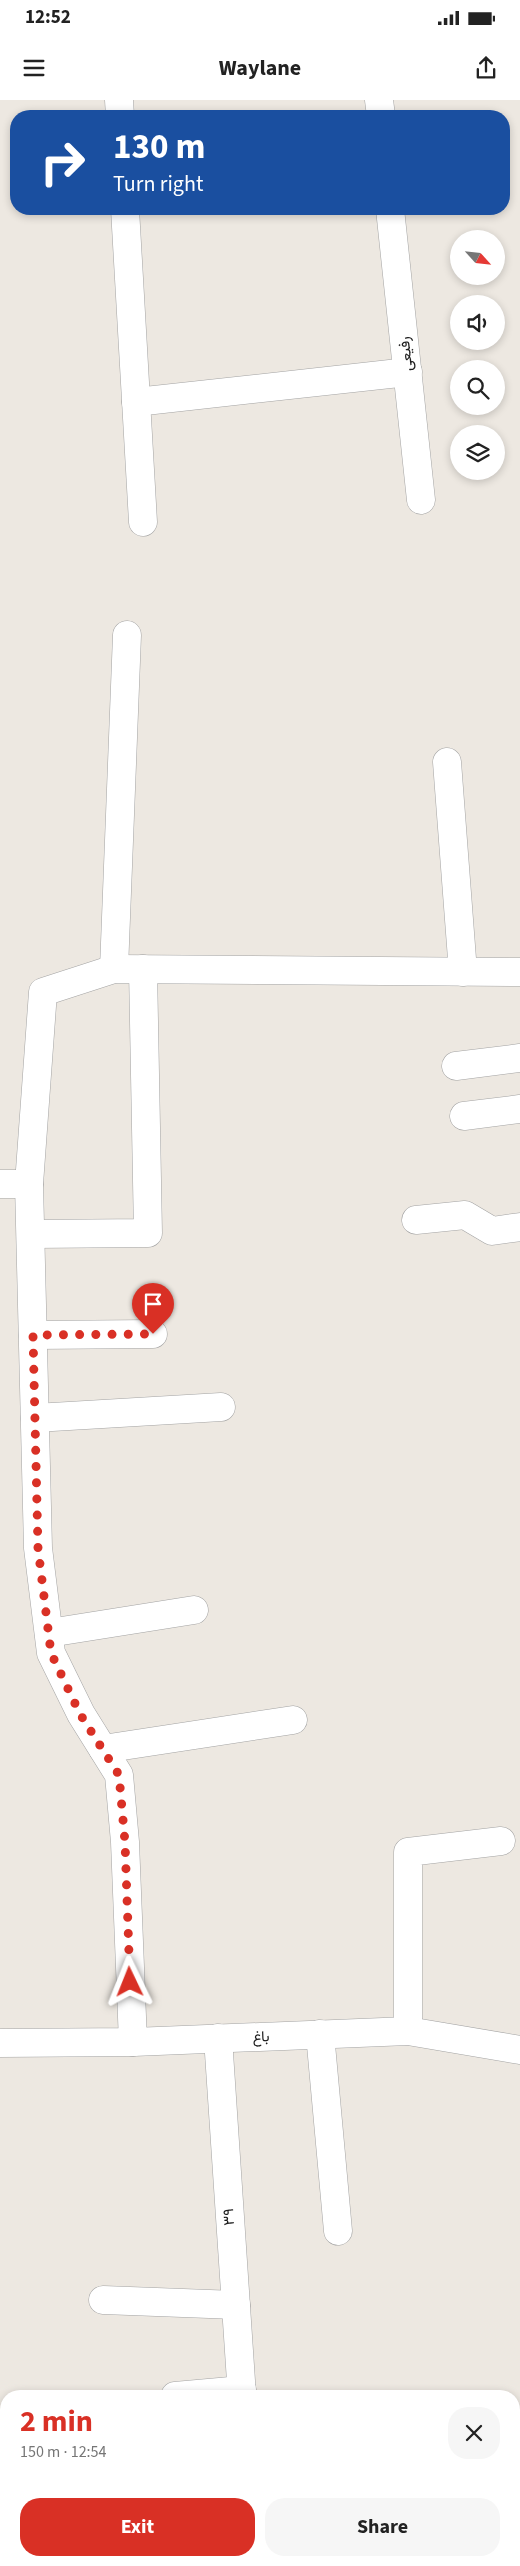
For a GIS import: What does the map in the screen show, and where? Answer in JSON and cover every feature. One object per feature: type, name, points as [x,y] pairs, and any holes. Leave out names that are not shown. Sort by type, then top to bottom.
[{"type":"street","points":[[125,215],[143,522]]},
{"type":"street","name":"رفیعی","points":[[391,215],[421,500]]},
{"type":"street","points":[[136,402],[408,372]]},
{"type":"street","points":[[114,969],[127,635]]},
{"type":"street","points":[[447,762],[463,972]]},
{"type":"street","points":[[133,2042],[125,1842],[119,1775],[80,1714],[51,1653],[38,1548],[29,1184],[43,992],[114,969],[463,972],[519,978]]},
{"type":"street","points":[[31,1234],[148,1233],[144,969]]},
{"type":"street","points":[[456,1066],[520,1058]]},
{"type":"street","points":[[464,1116],[520,1109]]},
{"type":"street","points":[[0,1184],[29,1184]]},
{"type":"street","points":[[416,1220],[465,1215],[492,1232],[520,1228]]},
{"type":"street","points":[[33,1335],[153,1334]]},
{"type":"street","points":[[35,1418],[221,1407]]},
{"type":"street","points":[[49,1633],[194,1610]]},
{"type":"street","points":[[103,1749],[293,1720]]},
{"type":"street","points":[[408,2031],[408,1852],[501,1842]]},
{"type":"street","name":"باغ","points":[[0,2043],[133,2042],[408,2031],[520,2050]]},
{"type":"street","points":[[320,2034],[338,2231]]},
{"type":"street","name":"۳۹","points":[[218,2038],[242,2390]]},
{"type":"street","points":[[103,2300],[236,2304]]},
{"type":"route","points":[[130,1982],[125,1842],[119,1775],[80,1714],[51,1653],[38,1548],[33,1335],[153,1334]]}]
